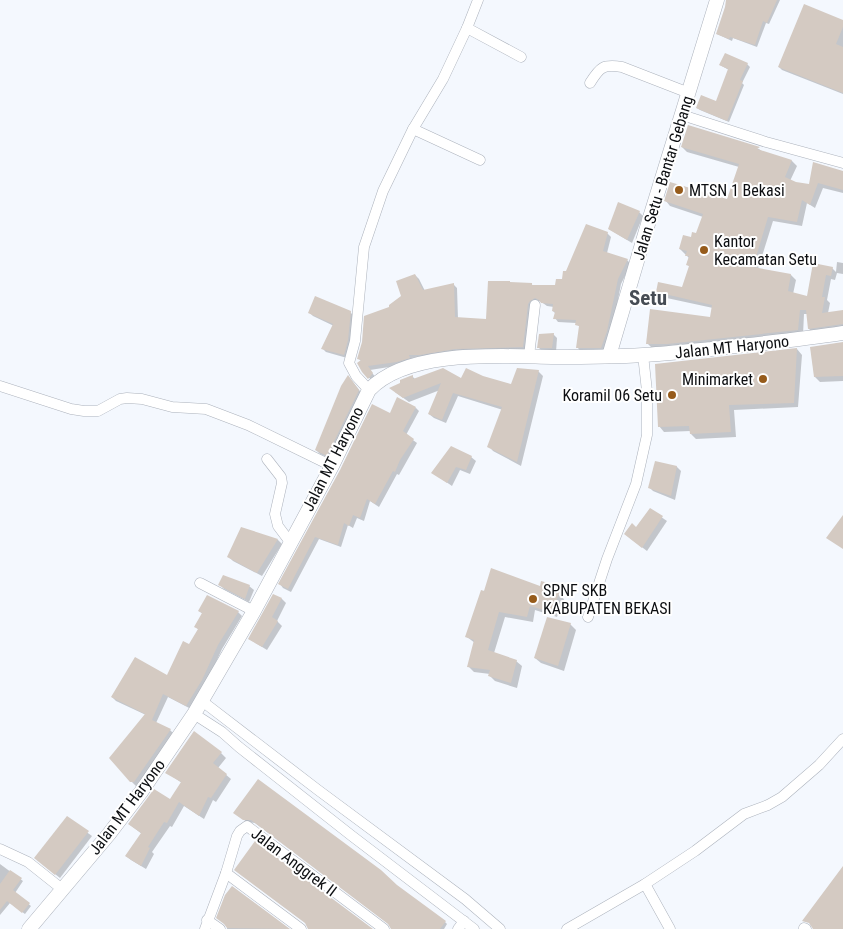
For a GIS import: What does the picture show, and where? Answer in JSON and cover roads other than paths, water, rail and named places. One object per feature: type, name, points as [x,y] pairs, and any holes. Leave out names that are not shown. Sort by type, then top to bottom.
[{"type":"main road","name":"Jalan Setu - Bantar Gebang","points":[[609,356],[717,0]]},
{"type":"main road","name":"Jalan MT Haryono","points":[[29,929],[142,792],[194,714],[254,610],[332,466],[369,390],[377,382],[407,367],[445,358],[643,355],[797,340],[843,333]]},
{"type":"street","points":[[369,390],[356,376],[349,363],[355,342],[364,247],[383,191],[413,129],[442,79],[467,28],[478,0]]},
{"type":"street","points":[[467,28],[521,57]]},
{"type":"street","points":[[590,83],[598,70],[605,66],[615,66],[689,93]]},
{"type":"street","points":[[682,115],[766,142],[843,163]]},
{"type":"street","points":[[413,129],[480,160]]},
{"type":"street","points":[[529,356],[535,305]]},
{"type":"street","points":[[588,617],[607,559],[636,484],[647,434],[647,392],[643,355]]},
{"type":"street","points":[[0,386],[71,409],[84,411],[98,411],[127,398],[142,399],[172,407],[206,408],[248,425],[332,466]]},
{"type":"street","points":[[267,459],[282,477],[275,514],[278,526],[290,542]]},
{"type":"street","points":[[200,583],[254,610]]},
{"type":"street","points":[[202,701],[465,899],[500,929]]},
{"type":"street","points":[[194,714],[222,732],[461,925],[474,929]]},
{"type":"street","points":[[567,929],[645,884],[695,851],[744,814],[782,797],[819,765],[843,739]]},
{"type":"street","name":"Jalan Anggrek II","points":[[206,925],[226,873],[237,836],[240,831],[248,826],[384,929]]},
{"type":"street","points":[[0,849],[28,862],[62,889]]},
{"type":"street","points":[[226,873],[301,929]]},
{"type":"street","points":[[645,884],[670,929]]},
{"type":"street","points":[[206,925],[220,929]]},
{"type":"place","name":"MTSN 1 Bekasi","points":[[679,190]]},
{"type":"place","name":"Kantor Kecamatan Setu","points":[[704,250]]},
{"type":"place","name":"Minimarket","points":[[763,379]]},
{"type":"place","name":"Koramil 06 Setu","points":[[672,395]]},
{"type":"place","name":"SPNF SKB KABUPATEN BEKASI","points":[[533,599]]},
{"type":"district","name":"Setu","points":[[648,298]]}]
